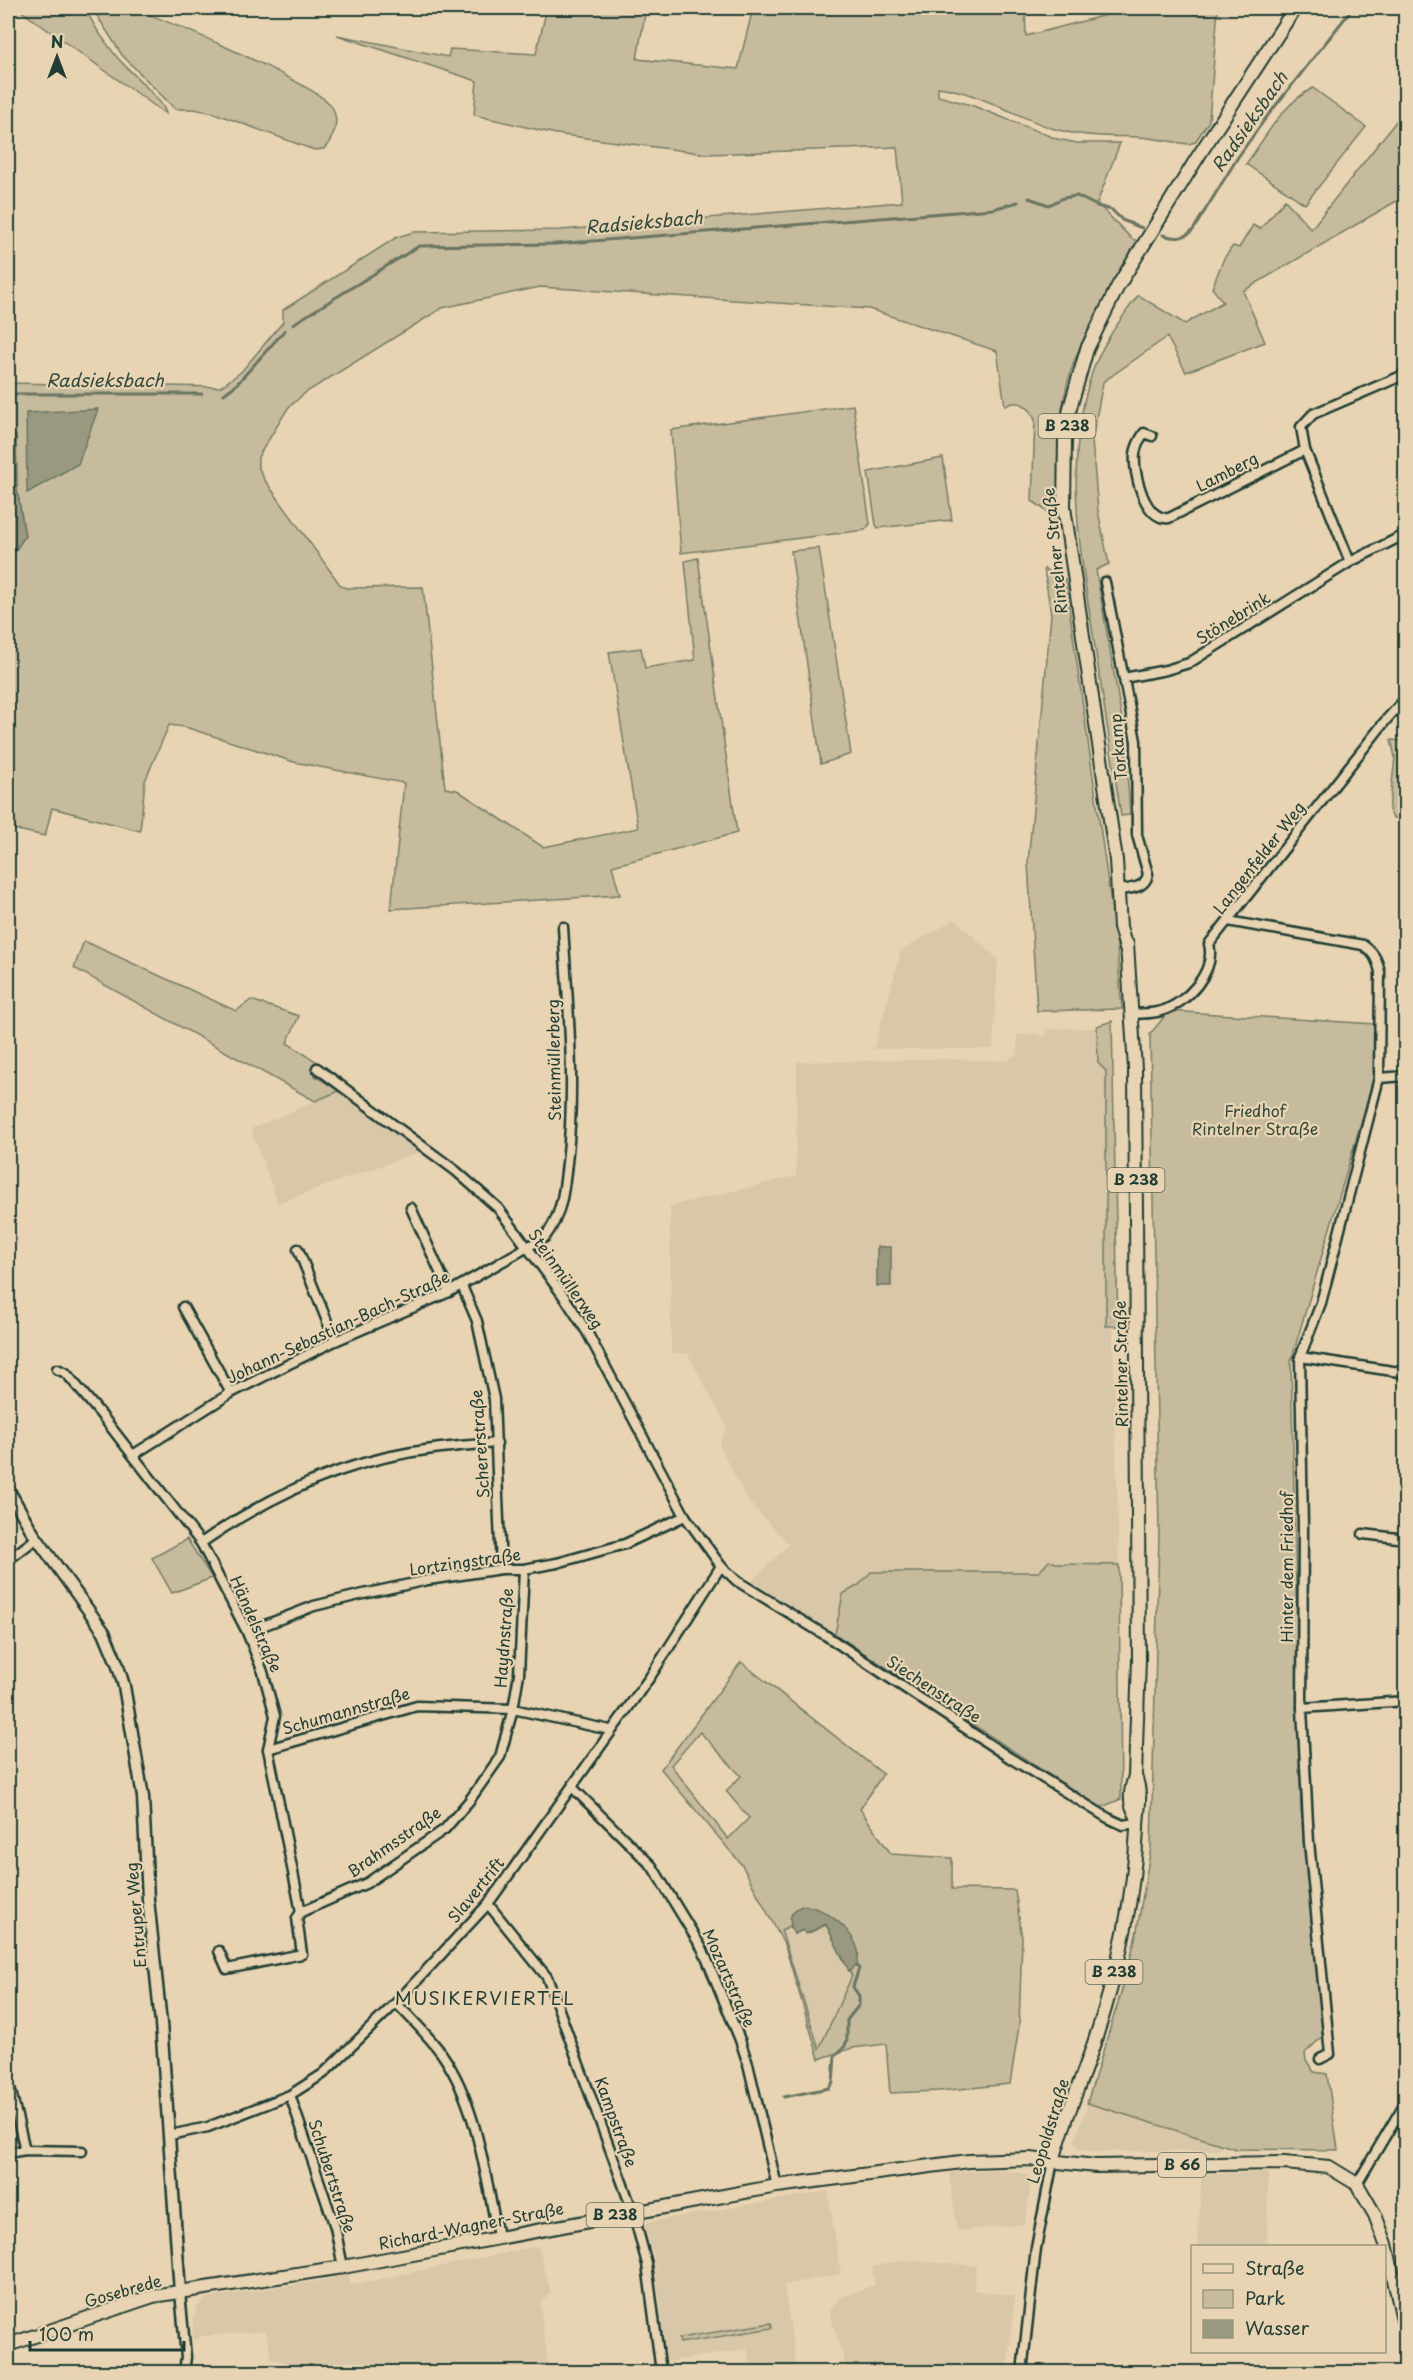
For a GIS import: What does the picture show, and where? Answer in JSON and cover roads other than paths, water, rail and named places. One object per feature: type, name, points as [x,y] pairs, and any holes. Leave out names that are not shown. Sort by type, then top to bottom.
[{"type":"main road","name":"Rintelner Straße","points":[[1128,1903],[1135,1858],[1137,1820],[1132,1808],[1131,1797],[1135,1776],[1139,1624],[1133,1014],[1127,952],[1120,927],[1119,894],[1064,507],[1065,440],[1070,408],[1087,348],[1118,286],[1199,155],[1295,8]]},
{"type":"main road","name":"Entruper Weg","points":[[8,1489],[37,1538],[104,1632],[124,1686],[143,1797],[148,1899],[170,2135],[180,2292]]},
{"type":"main road","name":"Leopoldstraße","points":[[1053,2161],[1061,2132],[1095,2040],[1114,1970],[1128,1903]]},
{"type":"main road","name":"Richard-Wagner-Straße","points":[[180,2292],[343,2267],[498,2236],[777,2186],[969,2161],[1030,2159],[1053,2161]]},
{"type":"main road","name":"B 66","points":[[1053,2161],[1096,2166],[1284,2163],[1329,2167],[1357,2184],[1375,2215],[1386,2244],[1406,2333]]},
{"type":"main road","name":"Gosebrede","points":[[8,2345],[153,2296],[180,2292]]},
{"type":"street","points":[[1350,562],[1305,450],[1301,427],[1313,414],[1406,374]]},
{"type":"street","name":"Lamberg","points":[[1152,436],[1144,433],[1139,441],[1135,452],[1136,471],[1139,486],[1151,513],[1162,519],[1169,518],[1305,450]]},
{"type":"street","name":"Stönebrink","points":[[1124,678],[1189,663],[1350,562],[1406,534]]},
{"type":"street","name":"Torkamp","points":[[1105,582],[1136,741],[1138,842],[1148,874],[1141,886],[1119,894]]},
{"type":"street","name":"Langenfelder Weg","points":[[1133,1014],[1162,1011],[1188,994],[1200,981],[1209,965],[1209,944],[1386,720],[1406,698]]},
{"type":"street","points":[[1228,921],[1352,942],[1363,945],[1373,952],[1378,960],[1380,972],[1379,1078],[1406,1076]]},
{"type":"street","name":"Steinmüllerberg","points":[[527,1248],[545,1237],[554,1225],[564,1193],[572,1109],[572,1064],[563,927]]},
{"type":"street","name":"Steinmüllerweg","points":[[317,1068],[456,1171],[498,1208],[565,1298],[587,1332],[685,1516],[721,1566]]},
{"type":"street","name":"Hinter dem Friedhof","points":[[1320,2059],[1330,2054],[1309,1842],[1302,1708],[1303,1528],[1300,1357],[1321,1303],[1379,1078]]},
{"type":"street","points":[[411,1208],[449,1292]]},
{"type":"street","name":"Johann-Sebastian-Bach-Straße","points":[[133,1455],[231,1393],[335,1341],[462,1286],[527,1248]]},
{"type":"street","points":[[298,1249],[335,1341]]},
{"type":"street","name":"Schererstraße","points":[[462,1286],[477,1321],[494,1399],[501,1569]]},
{"type":"street","points":[[183,1307],[231,1393]]},
{"type":"street","points":[[1300,1357],[1406,1373]]},
{"type":"street","name":"Händelstraße","points":[[57,1369],[66,1373],[201,1543],[247,1632],[263,1672],[275,1716],[268,1749],[301,1912],[297,1918],[302,1954],[227,1969],[219,1951]]},
{"type":"street","points":[[201,1543],[261,1504],[310,1481],[356,1465],[432,1449],[497,1443]]},
{"type":"street","name":"Lortzingstraße","points":[[247,1632],[314,1606],[359,1594],[428,1580],[557,1563],[625,1544],[685,1516]]},
{"type":"street","points":[[1363,1534],[1406,1539]]},
{"type":"street","points":[[8,1560],[37,1538]]},
{"type":"street","name":"Slavertrift","points":[[170,2135],[208,2127],[290,2095],[323,2074],[396,2003],[488,1904],[650,1677],[721,1566]]},
{"type":"street","name":"Siechenstraße","points":[[721,1566],[737,1581],[825,1635],[1010,1758],[1098,1812],[1123,1825],[1137,1820]]},
{"type":"street","name":"Haydnstraße","points":[[513,1709],[519,1674],[524,1569]]},
{"type":"street","points":[[1302,1708],[1406,1701]]},
{"type":"street","name":"Schumannstraße","points":[[268,1749],[417,1706],[513,1709],[610,1730]]},
{"type":"street","name":"Brahmsstraße","points":[[301,1912],[367,1883],[444,1829],[469,1801],[500,1757],[513,1709]]},
{"type":"street","name":"Mozartstraße","points":[[572,1786],[652,1866],[703,1950],[748,2064],[777,2186]]},
{"type":"street","name":"Kampstraße","points":[[488,1904],[547,1977],[633,2212],[647,2265],[661,2373]]},
{"type":"street","points":[[396,2003],[443,2055],[462,2093],[476,2133],[498,2236]]},
{"type":"street","points":[[8,2079],[25,2150]]},
{"type":"street","name":"Schubertstraße","points":[[290,2095],[334,2226],[343,2267]]},
{"type":"street","points":[[1357,2184],[1406,2101]]},
{"type":"street","points":[[8,2153],[25,2150],[82,2151]]},
{"type":"street","name":"Leopoldstraße","points":[[1022,2373],[1036,2248],[1053,2161]]},
{"type":"street","name":"Entruper Weg","points":[[180,2292],[186,2356],[184,2373]]},
{"type":"water","points":[[98,409],[78,464],[27,493],[26,413]]},
{"type":"water","points":[[8,429],[16,436],[17,489],[25,536],[8,561]]},
{"type":"water","points":[[877,1247],[891,1247],[891,1286],[877,1286]]},
{"type":"water","points":[[802,1906],[826,1913],[848,1931],[855,1942],[858,1953],[857,1963],[849,1971],[826,1924],[806,1934],[803,1930],[794,1934],[790,1917],[797,1908]]},
{"type":"waterway","name":"Radsieksbach","points":[[1163,235],[1179,237],[1193,230],[1238,157],[1265,119],[1353,8]]},
{"type":"waterway","name":"Radsieksbach","points":[[1029,198],[1049,205],[1063,198],[1077,196],[1097,206],[1112,210],[1122,220],[1142,228]]},
{"type":"waterway","name":"Radsieksbach","points":[[293,324],[419,246],[556,244],[993,209],[1018,202]]},
{"type":"waterway","name":"Radsieksbach","points":[[224,394],[236,385],[285,330]]},
{"type":"waterway","name":"Radsieksbach","points":[[8,394],[202,394]]},
{"type":"waterway","points":[[784,2097],[829,2088],[833,2082],[835,2056],[845,2046],[847,2039],[847,2020],[859,2005],[859,1996],[853,1987],[859,1968],[857,1965]]},
{"type":"district","name":"MUSIKERVIERTEL","points":[[485,1999]]},
{"type":"park label","name":"Friedhof Rintelner Straße","points":[[1255,1120]]}]
